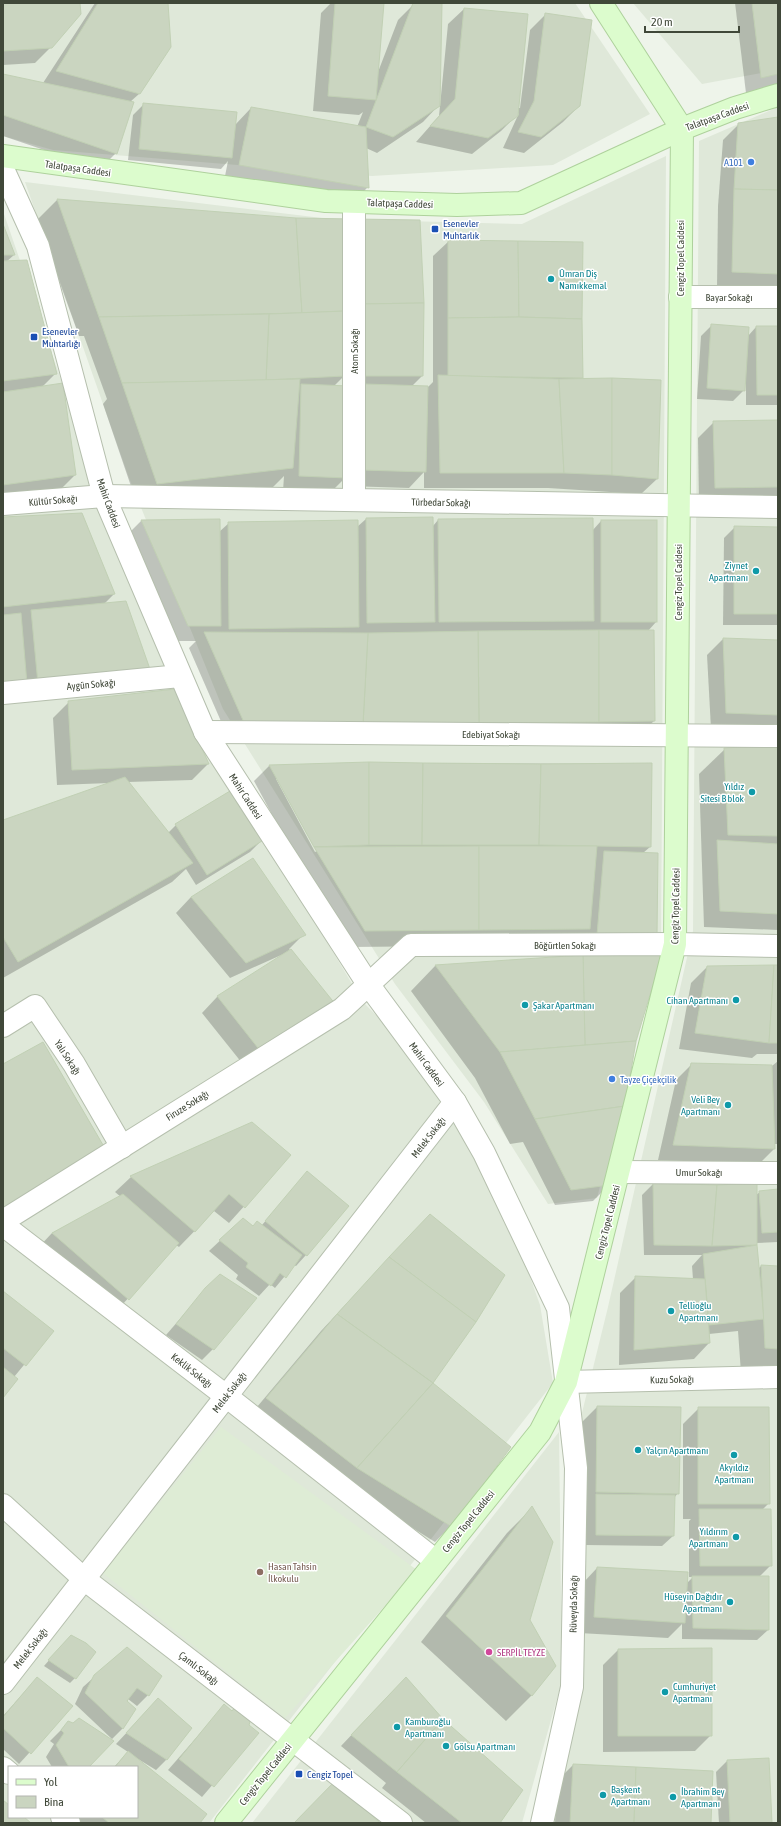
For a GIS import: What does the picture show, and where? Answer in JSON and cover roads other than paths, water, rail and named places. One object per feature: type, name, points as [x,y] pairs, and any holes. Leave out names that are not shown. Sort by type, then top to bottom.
[{"type":"street","points":[[601,3],[682,129]]},
{"type":"street","name":"Talatpaşa Caddesi","points":[[3,156],[326,201],[457,205],[521,203],[682,129],[735,108],[778,95]]},
{"type":"street","name":"Cengiz Topel Caddesi","points":[[226,1823],[540,1432],[566,1382],[620,1172],[675,944],[682,129]]},
{"type":"street","name":"Mahir Caddesi","points":[[3,169],[38,246],[104,496],[204,732],[368,984],[455,1102],[484,1153],[558,1308],[566,1382]]},
{"type":"street","name":"Atom Sokağı","points":[[354,202],[354,500]]},
{"type":"street","name":"Bayar Sokağı","points":[[680,297],[778,297]]},
{"type":"street","name":"Türbedar Sokağı","points":[[104,496],[778,507]]},
{"type":"street","name":"Kültür Sokağı","points":[[3,504],[104,496]]},
{"type":"street","name":"Aygün Sokağı","points":[[3,693],[180,676]]},
{"type":"street","name":"Edebiyat Sokağı","points":[[204,732],[778,736]]},
{"type":"street","name":"Böğürtlen Sokağı","points":[[368,984],[411,945],[675,944],[778,946]]},
{"type":"street","name":"Firuze Sokağı","points":[[3,1221],[342,1009],[368,984]]},
{"type":"street","name":"Yalı Sokağı","points":[[6,1019],[35,1006],[74,1064],[122,1147]]},
{"type":"street","name":"Melek Sokağı","points":[[3,1682],[455,1102]]},
{"type":"street","name":"Umur Sokağı","points":[[620,1172],[778,1173]]},
{"type":"street","name":"Keklik Sokağı","points":[[3,1225],[226,1396],[436,1561]]},
{"type":"street","name":"Kuzu Sokağı","points":[[566,1382],[778,1377]]},
{"type":"street","name":"Rüveyda Sokağı","points":[[542,1823],[572,1687],[576,1468],[566,1382]]},
{"type":"street","name":"Çamlı Sokağı","points":[[3,1505],[84,1579],[402,1823]]},
{"type":"place","name":"A101","points":[[751,162]]},
{"type":"place","name":"Esenevler Muhtarlık","points":[[435,229]]},
{"type":"place","name":"Ümran Diş Namıkkemal","points":[[551,279]]},
{"type":"place","name":"Esenevler Muhtarlığı","points":[[34,337]]},
{"type":"place","name":"Ziynet Apartmanı","points":[[756,571]]},
{"type":"place","name":"Yıldız Sitesi B blok","points":[[752,792]]},
{"type":"place","name":"Cihan Apartmanı","points":[[736,1000]]},
{"type":"place","name":"Şakar Apartmanı","points":[[525,1005]]},
{"type":"place","name":"Tayze Çiçekçilik","points":[[612,1079]]},
{"type":"place","name":"Veli Bey Apartmanı","points":[[728,1105]]},
{"type":"place","name":"Tellioğlu Apartmanı","points":[[671,1311]]},
{"type":"place","name":"Yalçın Apartmanı","points":[[638,1450]]},
{"type":"place","name":"Akyıldız Apartmanı","points":[[734,1455]]},
{"type":"place","name":"Yıldırım Apartmanı","points":[[736,1537]]},
{"type":"place","name":"Hasan Tahsin İlkokulu","points":[[260,1572]]},
{"type":"place","name":"Hüseyin Dağıdır Apartmanı","points":[[730,1602]]},
{"type":"place","name":"SERPİL TEYZE","points":[[489,1652]]},
{"type":"place","name":"Cumhuriyet Apartmanı","points":[[665,1692]]},
{"type":"place","name":"Kamburoğlu Apartmanı","points":[[397,1727]]},
{"type":"place","name":"Gölsu Apartmanı","points":[[446,1746]]},
{"type":"place","name":"Cengiz Topel","points":[[299,1774]]},
{"type":"place","name":"Başkent Apartmanı","points":[[603,1795]]},
{"type":"place","name":"İbrahim Bey Apartmanı","points":[[673,1797]]}]
